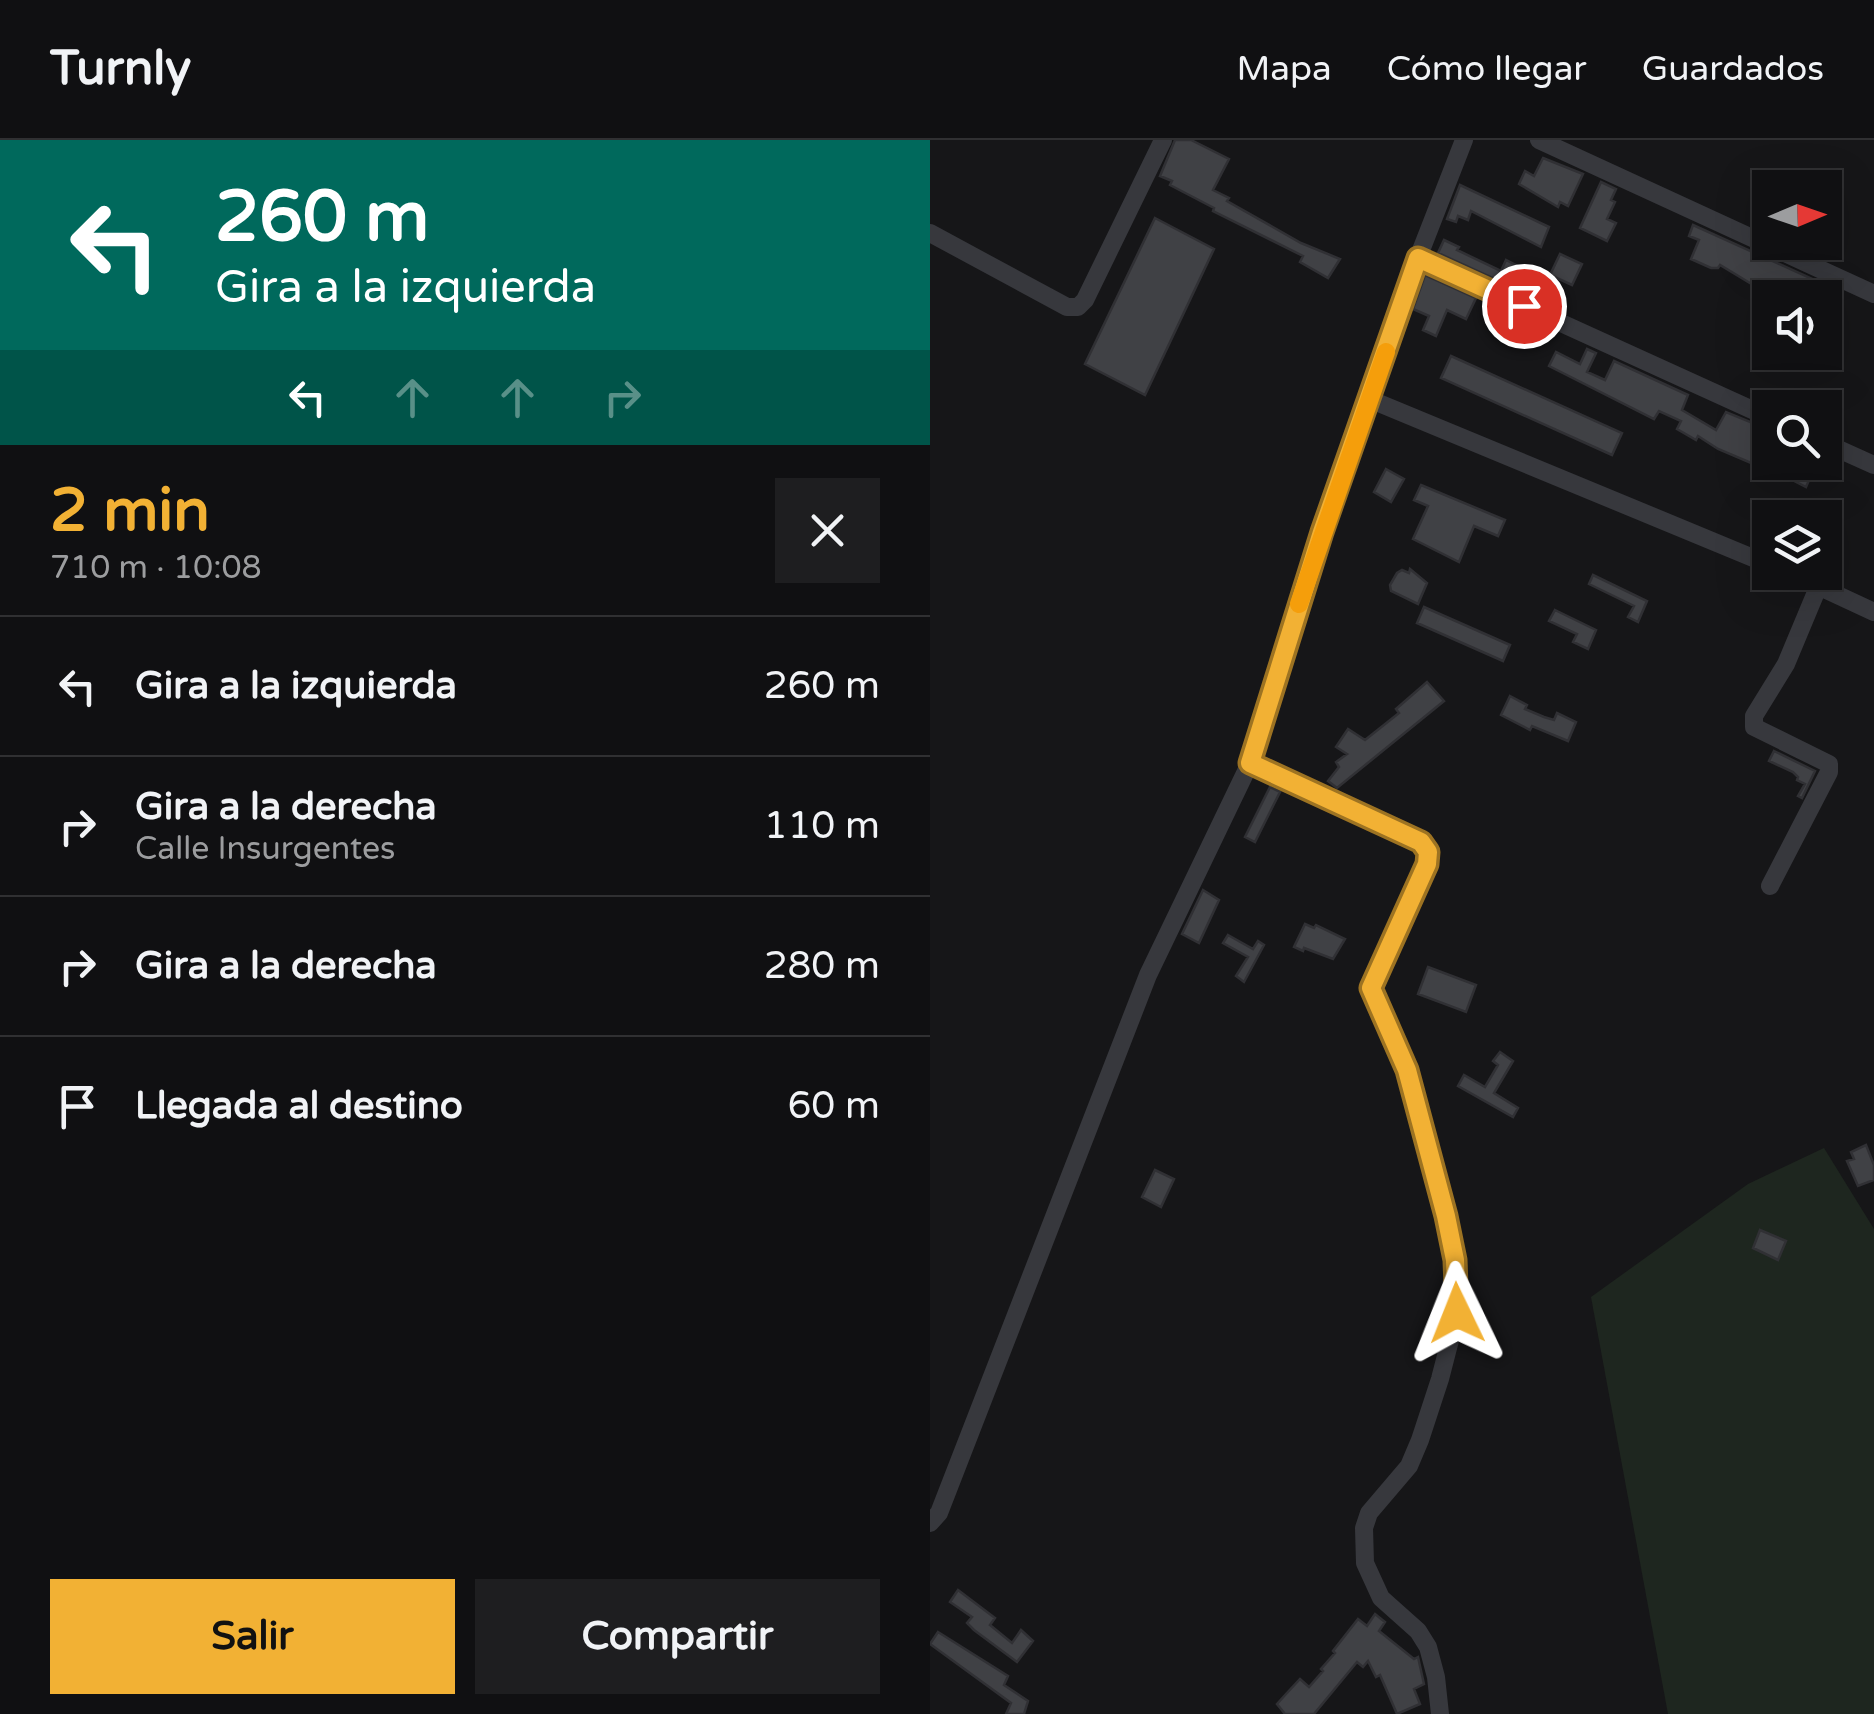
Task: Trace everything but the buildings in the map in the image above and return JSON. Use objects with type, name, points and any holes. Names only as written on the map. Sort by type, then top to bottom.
[{"type":"street","points":[[930,234],[1067,306],[1078,308],[1086,300],[1163,140]]},
{"type":"street","points":[[930,1523],[939,1513],[1148,975],[1250,763],[1322,532],[1418,258],[1464,140]]},
{"type":"street","points":[[1539,140],[1874,294]]},
{"type":"street","points":[[1418,258],[1752,410]]},
{"type":"street","points":[[1369,399],[1752,558]]},
{"type":"street","points":[[1842,451],[1874,465]]},
{"type":"street","points":[[1770,886],[1829,772],[1828,764],[1754,726],[1754,716],[1786,664],[1817,590]]},
{"type":"street","points":[[1829,590],[1874,612]]},
{"type":"street","points":[[1250,763],[1421,842],[1428,852],[1427,864],[1371,988],[1407,1070],[1446,1216],[1455,1260],[1457,1313],[1440,1379],[1409,1466],[1369,1513],[1364,1543],[1365,1562],[1381,1598],[1418,1631],[1428,1647],[1440,1714]]},
{"type":"shaded area","points":[[1824,1148],[1874,1229],[1874,1714],[1668,1714],[1591,1297],[1748,1184]]},
{"type":"slow traffic","points":[[1299,604],[1386,352]]},
{"type":"route","points":[[1457,1313],[1455,1260],[1446,1216],[1407,1070],[1371,988],[1427,864],[1428,852],[1421,842],[1250,763],[1322,532],[1418,258],[1524,306]]}]
